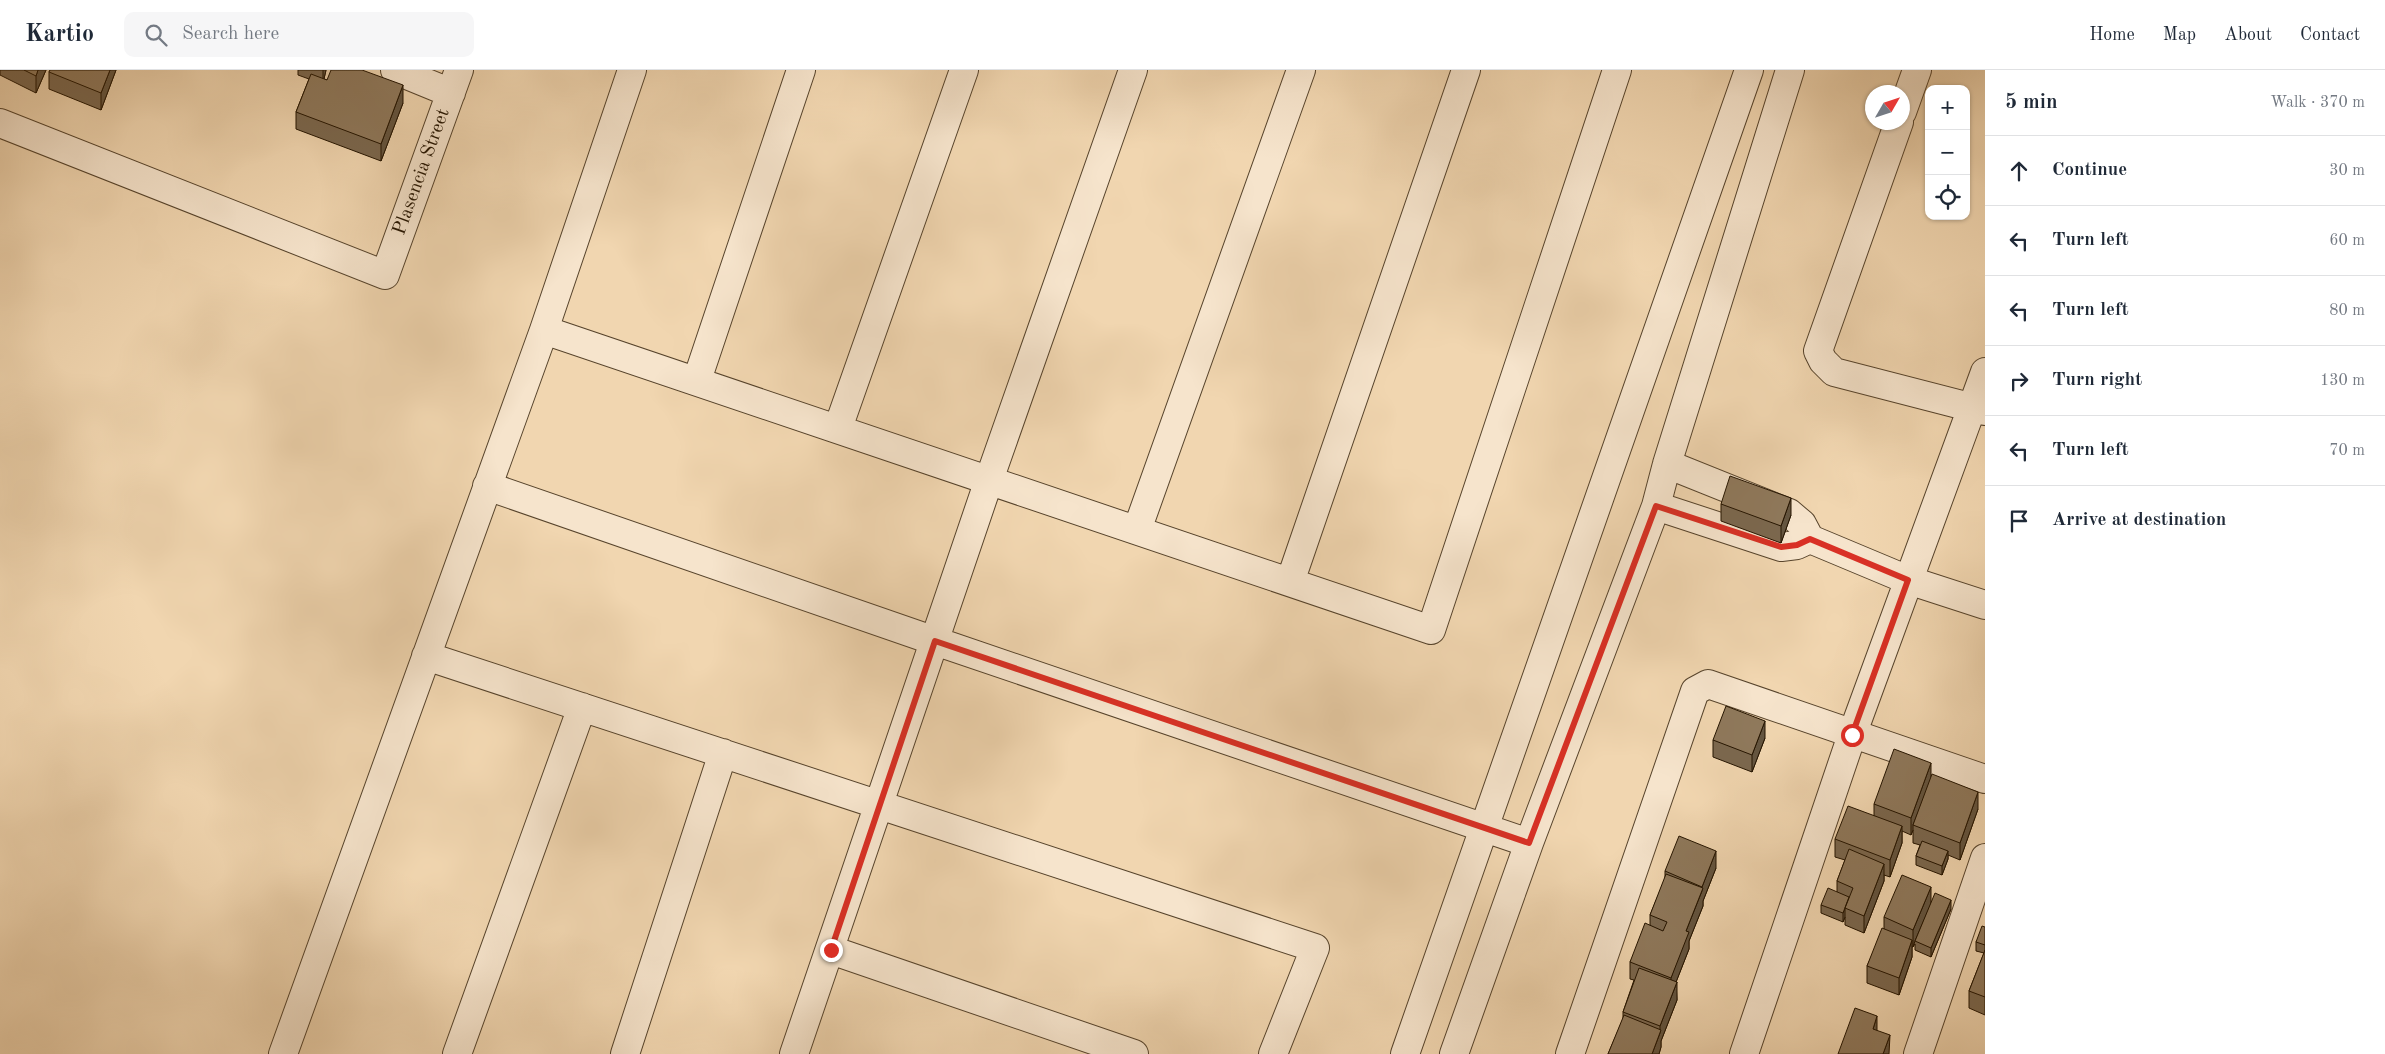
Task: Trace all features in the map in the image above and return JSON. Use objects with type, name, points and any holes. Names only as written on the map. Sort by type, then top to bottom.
[{"type":"street","points":[[395,70],[455,81]]},
{"type":"street","points":[[284,1054],[544,330],[632,70]]},
{"type":"street","points":[[697,380],[801,70]]},
{"type":"street","points":[[838,428],[964,70]]},
{"type":"street","points":[[794,1054],[831,950],[989,480],[1133,70]]},
{"type":"street","points":[[1137,530],[1301,70]]},
{"type":"street","points":[[1290,582],[1466,70]]},
{"type":"street","points":[[544,330],[697,380],[1431,630],[1617,70]]},
{"type":"street","points":[[1404,1054],[1749,70]]},
{"type":"street","points":[[1454,1054],[1529,843],[1656,506],[1667,464],[1790,70]]},
{"type":"street","points":[[1910,90],[1917,70]]},
{"type":"street","name":"Plasencia Street","points":[[0,123],[385,275],[455,81]]},
{"type":"street","points":[[1896,130],[1818,351],[1823,361],[1834,372],[1979,409]]},
{"type":"street","points":[[1744,1054],[1852,735],[1908,580],[1979,409],[1985,372]]},
{"type":"street","points":[[1667,464],[1789,512],[1802,524],[1810,539],[1908,580],[1985,605]]},
{"type":"street","points":[[487,486],[1529,843]]},
{"type":"street","points":[[1656,506],[1781,547],[1797,545],[1810,539]]},
{"type":"street","points":[[426,656],[1315,948],[1273,1054]]},
{"type":"street","points":[[1570,1054],[1694,691],[1708,684],[1852,735],[1985,779]]},
{"type":"street","points":[[457,1054],[582,707]]},
{"type":"street","points":[[624,1054],[723,753]]},
{"type":"street","points":[[1918,1054],[1985,858]]},
{"type":"street","points":[[831,950],[1134,1054]]},
{"type":"building","points":[[24,70],[38,70],[36,76]]},
{"type":"building","points":[[50,70],[110,70],[101,93],[49,72]]},
{"type":"building","points":[[331,70],[362,70],[403,85],[381,144],[296,112],[311,74],[327,80]]},
{"type":"building","points":[[1730,476],[1791,498],[1781,526],[1721,504]]},
{"type":"building","points":[[1726,706],[1765,721],[1752,755],[1713,740]]},
{"type":"building","points":[[1894,749],[1931,763],[1911,818],[1874,804]]},
{"type":"building","points":[[1932,774],[1978,792],[1960,843],[1913,825]]},
{"type":"building","points":[[1848,806],[1902,826],[1890,860],[1835,839]]},
{"type":"building","points":[[1679,836],[1716,851],[1702,887],[1665,871]]},
{"type":"building","points":[[1922,841],[1948,851],[1942,866],[1916,856]]},
{"type":"building","points":[[1849,849],[1884,864],[1864,916],[1845,908],[1853,888],[1837,881]]},
{"type":"building","points":[[1666,874],[1703,888],[1686,931],[1689,932],[1671,978],[1630,962],[1645,923],[1663,931],[1667,922],[1650,915]]},
{"type":"building","points":[[1902,875],[1931,887],[1913,930],[1884,917]]},
{"type":"building","points":[[1828,888],[1849,897],[1843,913],[1821,905]]},
{"type":"building","points":[[1935,893],[1951,900],[1931,948],[1915,941]]},
{"type":"building","points":[[1982,926],[1985,927],[1985,945],[1976,942]]},
{"type":"building","points":[[1882,928],[1912,940],[1899,978],[1867,966]]},
{"type":"building","points":[[1985,950],[1985,997],[1969,991]]},
{"type":"building","points":[[1639,968],[1677,982],[1660,1026],[1623,1012]]},
{"type":"building","points":[[1855,1008],[1877,1016],[1873,1029],[1890,1035],[1883,1054],[1838,1054]]},
{"type":"building","points":[[1624,1015],[1661,1030],[1652,1054],[1608,1054]]},
{"type":"route","points":[[831,950],[935,641],[1529,843],[1656,506],[1781,547],[1797,545],[1810,539],[1908,580],[1852,735]]}]
